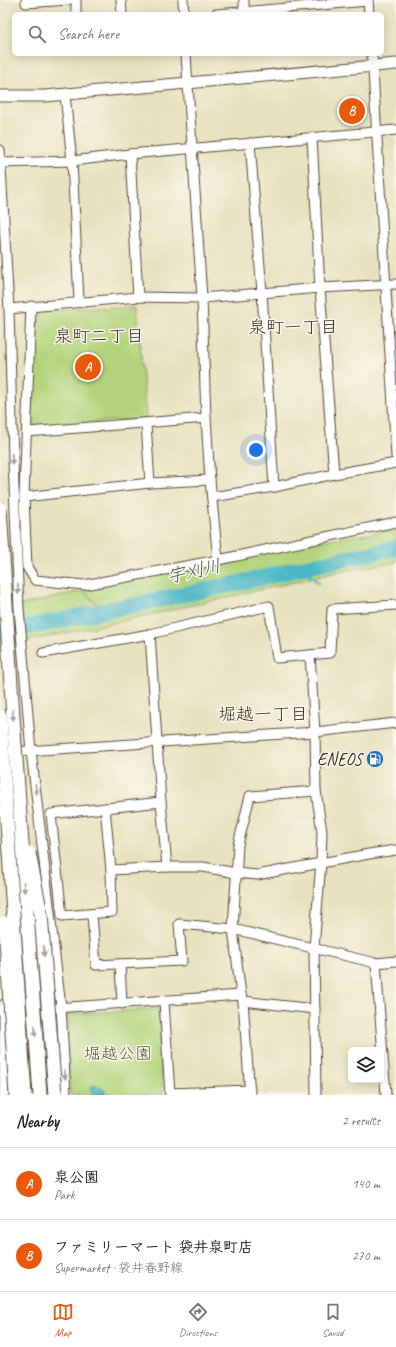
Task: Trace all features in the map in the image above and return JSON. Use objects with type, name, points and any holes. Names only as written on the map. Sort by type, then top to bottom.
[{"type":"highway","points":[[0,509],[14,732],[40,1095]]},
{"type":"highway","points":[[0,716],[25,1095]]},
{"type":"highway","points":[[14,732],[22,778],[27,841],[41,914],[55,1095]]},
{"type":"highway","points":[[0,783],[6,944],[16,1095]]},
{"type":"main road","points":[[0,96],[45,96],[396,64]]},
{"type":"street","points":[[26,0],[26,3],[68,0]]},
{"type":"street","points":[[76,0],[76,12]]},
{"type":"street","points":[[121,0],[122,12]]},
{"type":"street","points":[[183,0],[184,12]]},
{"type":"street","points":[[244,0],[244,11]]},
{"type":"street","points":[[235,12],[302,3],[368,0],[369,12]]},
{"type":"street","points":[[186,56],[202,298],[206,418],[210,480],[218,560]]},
{"type":"street","points":[[372,56],[396,456]]},
{"type":"street","points":[[65,94],[72,161],[79,302]]},
{"type":"street","points":[[1,163],[72,161],[130,154],[377,133],[396,130]]},
{"type":"street","points":[[312,138],[320,288],[334,474]]},
{"type":"street","points":[[250,143],[262,292],[274,487]]},
{"type":"street","points":[[0,150],[4,309],[9,318],[12,461],[19,608],[31,751],[61,1007],[66,1095]]},
{"type":"street","points":[[130,154],[138,297]]},
{"type":"street","points":[[4,309],[138,297],[202,298],[262,292],[396,284]]},
{"type":"street","points":[[31,306],[24,497],[28,567],[35,580],[84,585],[218,560],[396,522]]},
{"type":"street","points":[[27,432],[146,424],[206,418]]},
{"type":"street","points":[[146,424],[150,483]]},
{"type":"street","points":[[212,497],[274,487],[396,463]]},
{"type":"street","points":[[24,497],[150,483],[210,480]]},
{"type":"street","points":[[43,653],[150,634],[269,606],[277,658],[330,653],[332,610],[396,605]]},
{"type":"street","points":[[150,634],[161,802],[167,867]]},
{"type":"street","points":[[310,655],[315,732],[316,791],[322,832],[314,948],[316,1095]]},
{"type":"street","points":[[0,753],[315,732],[396,723]]},
{"type":"street","points":[[164,1001],[170,1094],[250,1093],[242,998],[233,929],[238,846],[250,796],[316,791]]},
{"type":"street","points":[[105,808],[111,870],[112,912],[92,915],[62,916],[50,814],[105,808],[161,802]]},
{"type":"street","points":[[111,870],[203,867],[257,875],[321,862],[396,850]]},
{"type":"street","points":[[92,915],[96,965],[182,961],[179,924],[233,929],[376,963],[396,961]]},
{"type":"street","points":[[0,943],[4,1095]]},
{"type":"street","points":[[376,963],[386,1095]]},
{"type":"street","points":[[120,964],[122,1004]]},
{"type":"street","points":[[2,1010],[242,998],[315,1009]]},
{"type":"green space","points":[[137,305],[146,419],[34,426],[31,423],[37,315],[42,310]]},
{"type":"green space","points":[[396,530],[396,562],[343,571],[0,647],[0,610],[82,591],[105,611],[77,584],[276,547]]},
{"type":"green space","name":"堀越公園","points":[[159,1009],[163,1095],[70,1095],[67,1014]]},
{"type":"water","points":[[97,1085],[105,1090],[105,1095],[93,1095],[91,1086]]},
{"type":"waterway","name":"宇刈川","points":[[0,633],[262,578],[301,568],[396,548]]},
{"type":"waterway","points":[[301,568],[319,583]]},
{"type":"place","name":"ファミリーマート 袋井泉町店","points":[[352,111]]},
{"type":"place","name":"泉公園","points":[[88,367]]},
{"type":"place","name":"ENEOS","points":[[375,759]]},
{"type":"district","name":"泉町一丁目","points":[[293,327]]},
{"type":"district","name":"泉町二丁目","points":[[99,336]]},
{"type":"district","name":"堀越一丁目","points":[[263,714]]}]
